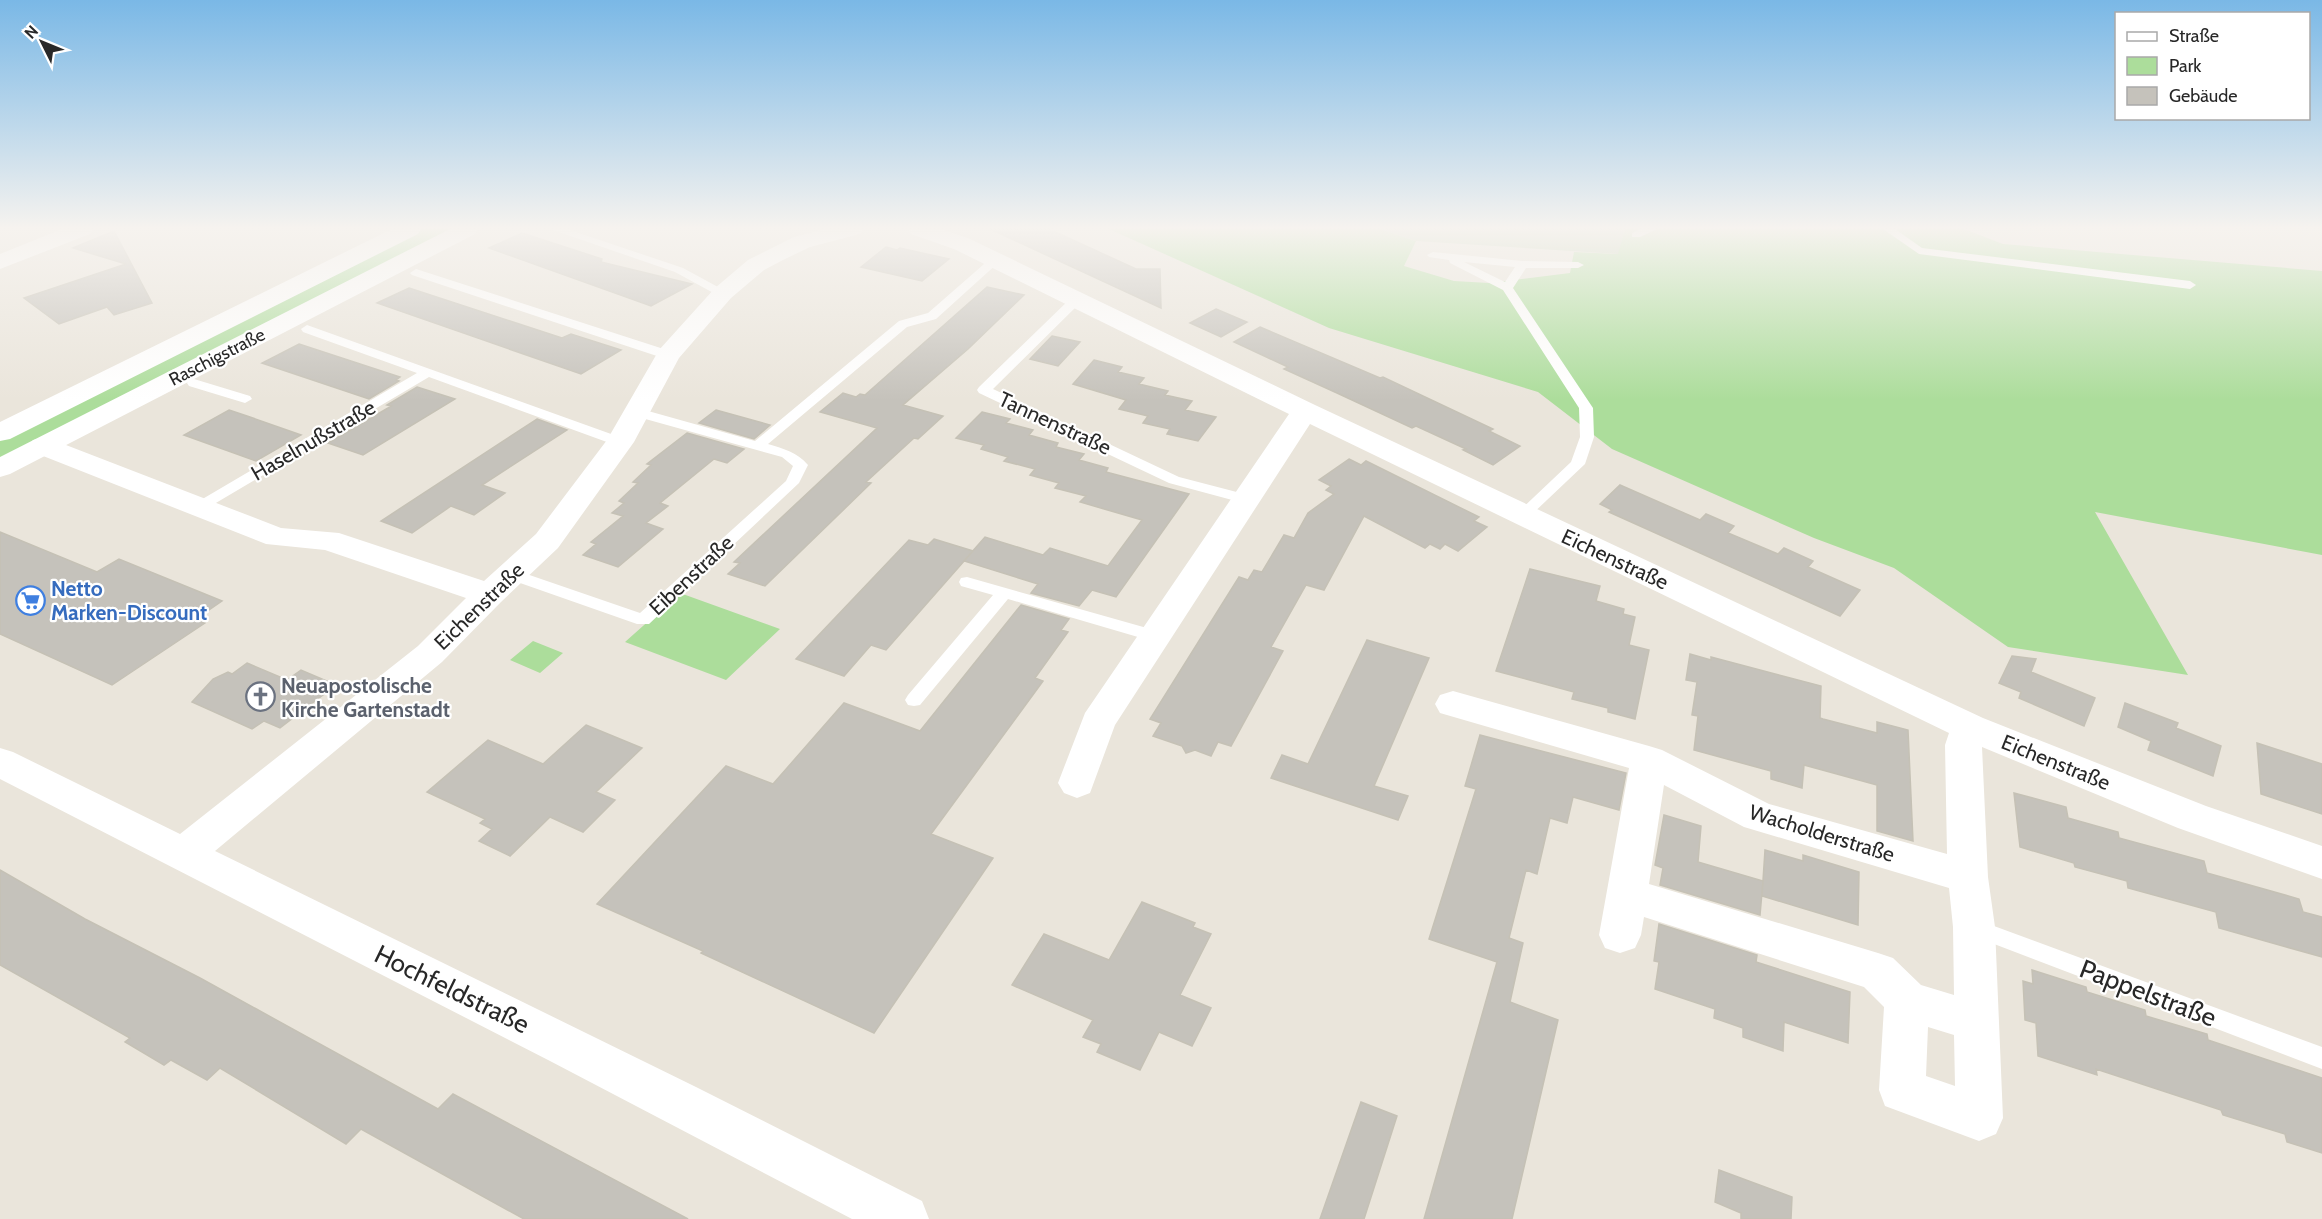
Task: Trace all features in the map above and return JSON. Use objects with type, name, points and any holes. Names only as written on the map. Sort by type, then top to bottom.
[{"type":"street","name":"Raschigstraße","points":[[0,433],[296,286]]},
{"type":"street","name":"Raschigstraße","points":[[0,468],[356,286]]},
{"type":"street","name":"Eichenstraße","points":[[182,855],[430,654],[489,594],[547,541],[620,442],[668,355],[732,286]]},
{"type":"street","name":"Eichenstraße","points":[[1047,286],[1970,727],[2192,817],[2322,863]]},
{"type":"street","points":[[1077,783],[1098,722],[1305,411]]},
{"type":"street","points":[[42,446],[277,537],[328,540],[489,594]]},
{"type":"street","name":"Wacholderstraße","points":[[1453,704],[1648,760],[1758,816],[1968,877]]},
{"type":"street","points":[[1907,1000],[1902,1090],[1979,1118],[1974,927],[1968,877],[1963,745],[1970,727]]},
{"type":"street","points":[[1648,760],[1624,915],[1878,972],[1907,1000],[1976,1022]]},
{"type":"street","name":"Hochfeldstraße","points":[[0,762],[561,1043],[904,1219]]},
{"type":"lane","points":[[456,286],[668,355]]},
{"type":"lane","points":[[709,286],[723,293]]},
{"type":"lane","points":[[757,446],[903,324],[932,316],[966,286]]},
{"type":"lane","points":[[1503,286],[1507,288],[1586,408],[1587,437],[1578,464],[1523,515]]},
{"type":"lane","name":"Tannenstraße","points":[[1076,300],[984,390],[1174,480],[1247,499]]},
{"type":"lane","points":[[307,329],[620,442]]},
{"type":"lane","name":"Haselnußstraße","points":[[199,507],[427,373]]},
{"type":"lane","points":[[194,383],[244,399]]},
{"type":"lane","name":"Eibenstraße","points":[[512,574],[643,620],[792,483],[801,465],[787,454],[636,412]]},
{"type":"lane","points":[[967,582],[1155,636]]},
{"type":"lane","points":[[914,700],[1004,592]]},
{"type":"lane","name":"Pappelstraße","points":[[1974,927],[2322,1058]]},
{"type":"green space","points":[[296,286],[356,286],[0,468],[0,433]]},
{"type":"green space","points":[[1235,286],[2322,286],[2322,555],[2095,512],[2188,675],[2008,647],[1894,568],[1814,538],[1612,449],[1538,392],[1329,328]]},
{"type":"green space","points":[[680,593],[780,629],[726,680],[625,642]]},
{"type":"green space","points":[[533,641],[563,653],[540,673],[510,660]]},
{"type":"building","points":[[60,286],[143,286],[152,303],[114,315],[107,307],[59,324],[24,298]]},
{"type":"building","points":[[595,286],[688,286],[651,306]]},
{"type":"building","points":[[1113,286],[1160,286],[1161,308]]},
{"type":"building","points":[[987,287],[1024,295],[968,349],[903,405],[943,416],[918,439],[914,438],[866,482],[871,483],[765,586],[728,574],[740,563],[734,562],[877,428],[820,412],[843,393],[856,397],[860,394],[865,395]]},
{"type":"building","points":[[409,288],[562,338],[571,334],[621,350],[581,374],[377,303]]},
{"type":"building","points":[[1216,309],[1247,322],[1221,337],[1190,323]]},
{"type":"building","points":[[1260,327],[1380,378],[1383,377],[1493,429],[1489,431],[1520,446],[1493,465],[1463,450],[1466,449],[1416,426],[1412,428],[1284,369],[1288,367],[1234,342]]},
{"type":"building","points":[[1052,336],[1080,342],[1058,366],[1030,359]]},
{"type":"building","points":[[299,344],[400,377],[396,380],[399,381],[369,399],[262,363]]},
{"type":"building","points":[[1094,360],[1122,367],[1118,372],[1144,378],[1139,384],[1168,391],[1165,395],[1192,401],[1185,410],[1216,417],[1198,441],[1167,434],[1170,429],[1143,423],[1148,416],[1119,409],[1126,400],[1073,384]]},
{"type":"building","points":[[417,387],[455,399],[363,455],[328,443],[388,408],[391,406],[387,405]]},
{"type":"building","points":[[229,410],[301,435],[256,461],[184,435]]},
{"type":"building","points":[[716,410],[770,425],[754,439],[699,423]]},
{"type":"building","points":[[982,412],[1010,419],[1006,423],[1033,430],[1029,435],[1058,443],[1056,447],[1084,454],[1079,460],[1108,468],[1106,472],[1189,494],[1116,597],[1092,590],[1079,606],[1031,593],[1038,584],[964,561],[985,537],[1043,555],[1050,548],[1108,566],[1142,520],[1080,502],[1086,496],[1055,488],[1059,483],[1030,475],[1035,469],[1004,461],[1008,457],[981,449],[984,445],[956,438]]},
{"type":"building","points":[[537,419],[567,430],[482,485],[505,493],[474,515],[451,506],[412,533],[381,521]]},
{"type":"building","points":[[687,433],[744,449],[727,463],[714,459],[660,503],[668,506],[646,523],[663,529],[618,567],[583,555],[596,544],[591,542],[623,516],[612,513],[624,503],[619,501],[638,483],[633,482],[651,465],[647,464]]},
{"type":"building","points":[[1349,459],[1361,465],[1366,461],[1479,517],[1474,521],[1487,527],[1458,551],[1445,544],[1440,549],[1430,544],[1425,548],[1364,516],[1324,590],[1306,585],[1271,647],[1283,651],[1231,746],[1218,742],[1211,756],[1195,750],[1186,753],[1182,746],[1153,736],[1161,723],[1150,719],[1239,577],[1248,580],[1254,570],[1262,572],[1284,535],[1294,538],[1308,513],[1334,494],[1326,490],[1331,486],[1319,480]]},
{"type":"building","points":[[1620,485],[1700,520],[1706,514],[1734,526],[1728,533],[1778,554],[1784,548],[1813,561],[1808,567],[1860,590],[1840,616],[1609,512],[1612,510],[1600,504]]},
{"type":"building","points":[[0,532],[97,572],[119,559],[222,601],[196,619],[205,623],[112,685],[0,634]]},
{"type":"building","points":[[934,539],[973,551],[886,650],[871,645],[844,676],[796,659],[909,540],[928,545]]},
{"type":"building","points":[[1530,569],[1600,586],[1596,601],[1624,609],[1623,614],[1635,617],[1629,645],[1649,650],[1635,719],[1608,712],[1608,708],[1572,699],[1574,692],[1496,671]]},
{"type":"building","points":[[1021,605],[1069,619],[1061,630],[1068,632],[1035,678],[1043,681],[931,834],[993,858],[874,1033],[701,953],[703,951],[597,904],[726,766],[773,784],[844,703],[920,731]]},
{"type":"building","points":[[1367,640],[1429,658],[1374,786],[1408,796],[1398,820],[1271,778],[1282,755],[1308,764]]},
{"type":"building","points":[[1690,654],[1711,660],[1711,657],[1821,686],[1820,718],[1877,733],[1877,722],[1908,730],[1913,841],[1877,831],[1877,785],[1804,765],[1802,788],[1771,779],[1771,771],[1694,750],[1698,716],[1692,715],[1697,682],[1686,680]]},
{"type":"building","points":[[2012,656],[2036,659],[2031,672],[2095,698],[2084,726],[2019,698],[2021,692],[1999,683]]},
{"type":"building","name":"Neuapostolische Kirche Gartenstadt","points":[[247,663],[287,680],[301,670],[336,685],[280,728],[264,721],[252,729],[192,702],[213,679],[228,672],[232,674]]},
{"type":"building","points":[[2125,703],[2178,723],[2176,728],[2221,746],[2213,776],[2148,750],[2151,741],[2118,727]]},
{"type":"building","points":[[586,725],[642,748],[596,792],[615,800],[583,832],[550,817],[510,856],[479,841],[492,829],[480,823],[485,819],[427,792],[488,740],[543,764]]},
{"type":"building","points":[[1480,735],[1626,773],[1619,810],[1573,797],[1567,823],[1550,818],[1537,874],[1526,870],[1509,938],[1523,943],[1510,1002],[1558,1020],[1512,1219],[1424,1219],[1497,962],[1429,939],[1476,789],[1465,786]]},
{"type":"building","points":[[2257,743],[2322,764],[2322,814],[2261,794]]},
{"type":"building","points":[[2014,793],[2066,807],[2068,818],[2118,832],[2119,838],[2204,861],[2207,873],[2299,899],[2303,912],[2322,917],[2322,957],[2219,928],[2216,912],[2128,888],[2127,881],[2075,867],[2074,863],[2020,847]]},
{"type":"building","points":[[1664,815],[1701,826],[1698,862],[1763,881],[1760,915],[1660,885],[1663,868],[1655,865]]},
{"type":"building","points":[[1765,850],[1803,861],[1803,855],[1859,872],[1858,925],[1762,896]]},
{"type":"building","points":[[0,870],[85,919],[200,978],[438,1109],[453,1094],[688,1219],[524,1219],[361,1129],[346,1144],[220,1068],[207,1080],[171,1060],[164,1065],[125,1042],[130,1038],[0,965]]},
{"type":"building","points":[[1142,902],[1195,923],[1193,927],[1211,934],[1180,995],[1211,1008],[1192,1046],[1159,1032],[1140,1070],[1097,1052],[1101,1044],[1083,1037],[1093,1020],[1012,985],[1044,934],[1109,960]]},
{"type":"building","points":[[1659,924],[1757,955],[1756,962],[1850,992],[1848,1043],[1784,1022],[1783,1051],[1743,1037],[1743,1028],[1714,1018],[1715,1009],[1655,989],[1659,962],[1654,961]]},
{"type":"building","points":[[2032,970],[2086,987],[2087,992],[2145,1010],[2146,1016],[2207,1034],[2208,1040],[2322,1078],[2322,1153],[2287,1142],[2285,1134],[2223,1115],[2221,1110],[2096,1069],[2097,1075],[2038,1056],[2036,1023],[2025,1020],[2023,981],[2033,984]]},
{"type":"building","points":[[1361,1102],[1397,1116],[1364,1219],[1320,1219]]},
{"type":"building","points":[[1719,1170],[1792,1197],[1791,1219],[1741,1219],[1741,1213],[1715,1202]]},
{"type":"place","name":"Netto Marken-Discount","points":[[30,600]]},
{"type":"place","name":"Neuapostolische Kirche Gartenstadt","points":[[260,697]]}]
